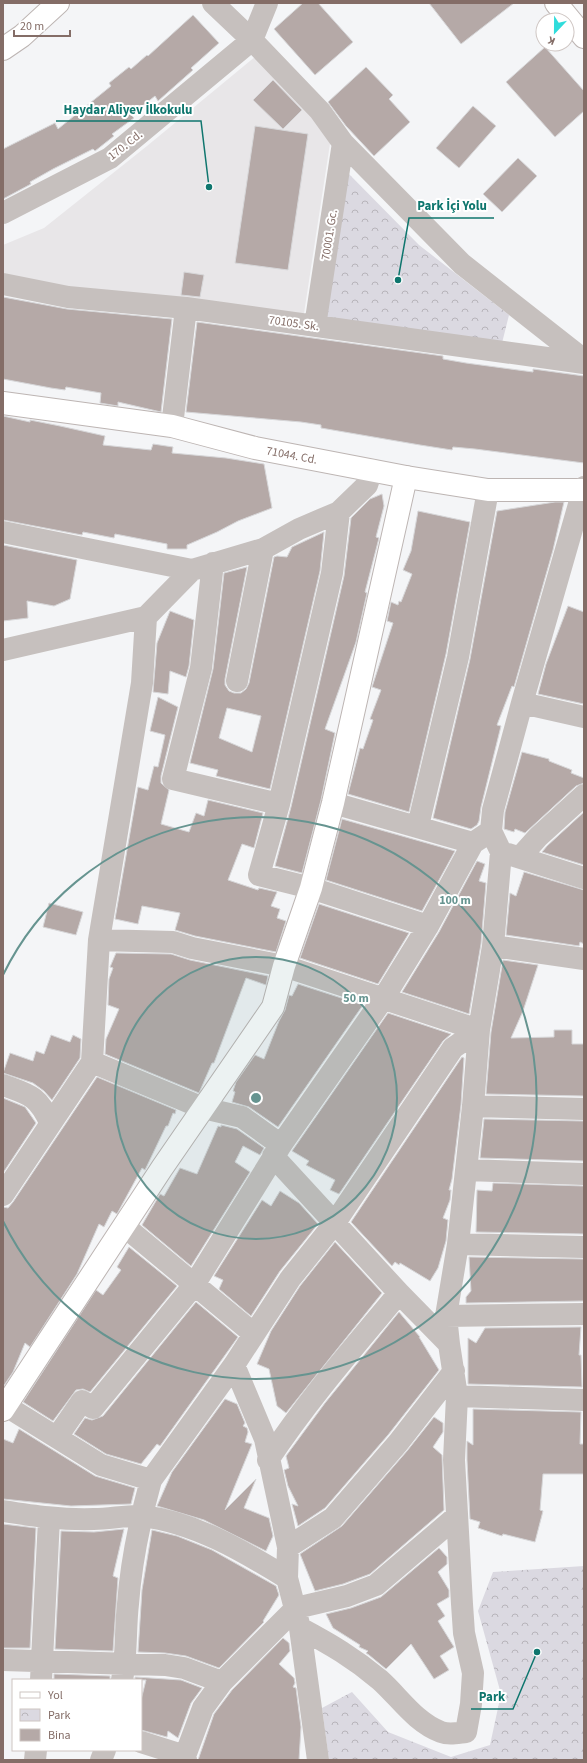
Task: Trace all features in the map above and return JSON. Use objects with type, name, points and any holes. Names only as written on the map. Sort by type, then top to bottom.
[{"type":"street","points":[[213,3],[252,40],[320,111],[343,144],[462,264],[584,360]]},
{"type":"street","points":[[252,40],[267,3]]},
{"type":"street","points":[[556,3],[584,37]]},
{"type":"street","points":[[3,49],[22,36],[51,6]]},
{"type":"street","name":"170. Cd.","points":[[3,214],[110,158],[252,40]]},
{"type":"street","name":"70001. Gc.","points":[[315,326],[343,144]]},
{"type":"street","name":"70105. Sk.","points":[[3,284],[68,297],[186,308],[584,363]]},
{"type":"street","points":[[172,426],[186,308]]},
{"type":"street","name":"71044. Cd.","points":[[3,403],[172,426],[255,448],[406,477],[488,490],[584,489]]},
{"type":"street","points":[[3,650],[146,617],[192,570],[263,549],[299,528],[339,512],[367,485],[372,470]]},
{"type":"street","points":[[151,1480],[101,1465],[57,1437],[4,1408],[124,1226],[272,1007],[284,966],[311,888],[333,803],[406,477]]},
{"type":"street","points":[[584,489],[522,703],[493,810],[491,831],[511,854],[584,878]]},
{"type":"street","points":[[418,826],[458,657],[488,490]]},
{"type":"street","points":[[339,512],[332,573],[279,804],[259,875],[311,888],[428,926]]},
{"type":"street","points":[[3,532],[192,570]]},
{"type":"street","points":[[237,681],[263,549]]},
{"type":"street","points":[[213,563],[201,668],[173,779],[279,804]]},
{"type":"street","points":[[3,1195],[50,1122],[92,1062],[99,940],[142,683],[146,617]]},
{"type":"street","points":[[522,703],[584,717]]},
{"type":"street","points":[[298,1618],[381,1681],[411,1712],[432,1727],[451,1734],[466,1732],[471,1704],[473,1673],[464,1633],[456,1517],[454,1460],[457,1396],[454,1371],[448,1344],[446,1316],[458,1244],[473,1106],[479,1030],[493,946],[511,854],[538,837],[584,795]]},
{"type":"street","points":[[333,803],[418,826],[473,843]]},
{"type":"street","points":[[57,1437],[82,1401],[94,1408],[194,1285],[277,1150],[383,999],[428,926],[473,843],[491,831]]},
{"type":"street","points":[[99,940],[173,942],[192,948],[284,966],[479,1030]]},
{"type":"street","points":[[493,946],[584,959]]},
{"type":"street","points":[[124,1672],[128,1604],[141,1516],[151,1480],[234,1365],[290,1279],[334,1224],[453,1048],[479,1030]]},
{"type":"street","points":[[92,1062],[203,1108],[242,1116],[277,1150],[334,1224],[448,1344]]},
{"type":"street","points":[[3,1085],[32,1096],[43,1106],[50,1122]]},
{"type":"street","points":[[473,1106],[584,1109]]},
{"type":"street","points":[[466,1170],[584,1174]]},
{"type":"street","points":[[124,1226],[254,1334]]},
{"type":"street","points":[[458,1244],[584,1247]]},
{"type":"street","points":[[268,1460],[344,1359],[399,1293]]},
{"type":"street","points":[[446,1316],[584,1314]]},
{"type":"street","points":[[234,1365],[265,1439],[268,1460],[288,1547],[287,1578],[298,1618],[313,1754]]},
{"type":"street","points":[[288,1547],[333,1518],[398,1443],[454,1371]]},
{"type":"street","points":[[457,1396],[584,1400]]},
{"type":"street","points":[[3,1511],[48,1519],[95,1519],[141,1516],[168,1520],[248,1554],[287,1578]]},
{"type":"street","points":[[142,1742],[185,1758],[203,1708],[222,1682],[298,1618],[346,1596],[376,1585],[456,1517]]},
{"type":"street","points":[[42,1670],[48,1519]]},
{"type":"street","points":[[3,1660],[42,1670],[124,1672],[184,1668],[222,1682]]},
{"type":"shaded area","points":[[256,56],[331,137],[303,320],[3,277],[3,245],[44,228],[147,146]]},
{"type":"green space","points":[[346,171],[419,245],[509,315],[501,347],[325,325]]},
{"type":"green space","points":[[584,1566],[584,1760],[329,1760],[322,1708],[352,1692],[388,1732],[451,1757],[490,1745],[501,1694],[478,1611],[493,1572]]},
{"type":"building","points":[[303,3],[318,3],[353,42],[315,75],[274,29]]},
{"type":"building","points":[[429,3],[514,3],[461,44]]},
{"type":"building","points":[[193,15],[219,43],[191,68],[193,70],[158,101],[155,96],[131,115],[134,118],[112,134],[114,136],[95,151],[93,149],[53,169],[30,182],[31,184],[3,199],[3,149],[55,123],[58,129],[111,86],[109,83],[129,67],[131,69],[147,55],[148,56]]},
{"type":"building","points":[[539,52],[549,52],[584,91],[584,111],[555,137],[506,82]]},
{"type":"building","points":[[366,67],[393,95],[389,99],[410,122],[374,156],[346,126],[328,102]]},
{"type":"building","points":[[273,80],[302,110],[283,129],[253,100]]},
{"type":"building","points":[[473,106],[496,126],[459,168],[436,148]]},
{"type":"building","points":[[255,126],[308,134],[288,270],[235,263]]},
{"type":"building","points":[[518,158],[537,176],[502,212],[483,194]]},
{"type":"building","points":[[184,272],[204,275],[200,297],[181,295]]},
{"type":"building","points":[[3,297],[67,309],[172,319],[161,412],[118,402],[118,406],[100,403],[101,393],[66,387],[65,390],[51,388],[3,379]]},
{"type":"building","points":[[197,322],[443,356],[443,359],[466,363],[533,372],[533,369],[584,376],[584,463],[475,449],[453,447],[452,450],[321,428],[321,425],[301,422],[186,412]]},
{"type":"building","points":[[3,416],[30,422],[30,420],[105,436],[103,445],[151,450],[153,444],[173,447],[172,453],[226,458],[264,464],[272,508],[238,521],[187,545],[187,549],[167,549],[167,544],[115,534],[114,538],[83,532],[82,535],[3,520]]},
{"type":"building","points":[[382,494],[384,506],[376,537],[379,538],[365,592],[367,593],[356,642],[325,729],[335,733],[321,800],[302,873],[275,866],[291,807],[344,576],[351,518],[370,499]]},
{"type":"building","points":[[564,502],[553,550],[514,687],[512,686],[497,725],[501,726],[481,807],[479,821],[477,825],[471,829],[433,818],[470,659],[497,511]]},
{"type":"building","points":[[418,511],[470,522],[446,654],[409,812],[348,794],[360,748],[363,749],[373,720],[370,719],[381,690],[372,687],[393,623],[387,621],[391,602],[398,605],[399,601],[401,602],[412,574],[403,570],[411,551]]},
{"type":"building","points":[[324,532],[320,571],[270,789],[216,776],[218,770],[190,763],[213,669],[224,573],[247,567],[225,679],[225,685],[229,691],[241,693],[246,689],[249,683],[274,557],[287,557],[292,547]],"holes":[[[227,708],[261,716],[252,752],[219,738]]]},
{"type":"building","points":[[3,545],[77,560],[70,599],[54,606],[27,601],[28,618],[3,621]]},
{"type":"building","points":[[568,606],[584,612],[584,704],[538,694],[546,664]]},
{"type":"building","points":[[170,611],[194,620],[189,666],[186,677],[170,671],[168,694],[153,692],[157,643]]},
{"type":"building","points":[[158,697],[178,707],[161,776],[161,783],[169,790],[161,824],[189,832],[196,813],[204,816],[208,800],[263,813],[254,848],[242,844],[228,880],[258,890],[259,888],[277,892],[271,906],[280,909],[277,918],[286,921],[276,952],[195,936],[175,930],[180,913],[142,906],[138,924],[115,919],[138,787],[148,790],[154,766],[158,767],[165,735],[150,731]]},
{"type":"building","points":[[522,752],[549,759],[549,761],[572,770],[571,773],[584,778],[584,783],[576,786],[525,833],[515,829],[514,832],[504,829],[505,812]]},
{"type":"building","points":[[584,812],[584,865],[542,852],[547,846]]},
{"type":"building","points":[[342,819],[455,851],[422,911],[326,880]]},
{"type":"building","points":[[477,861],[485,864],[479,881],[486,883],[481,944],[469,1014],[402,992],[439,932]]},
{"type":"building","points":[[524,872],[584,890],[584,944],[580,942],[579,946],[506,935],[510,893],[516,896]]},
{"type":"building","points":[[49,903],[83,912],[76,935],[43,927]]},
{"type":"building","points":[[319,904],[409,933],[378,984],[300,958]]},
{"type":"building","points":[[116,953],[171,954],[190,960],[268,976],[266,985],[246,978],[214,1063],[212,1063],[199,1093],[105,1054],[106,1039],[119,1009],[108,1005],[109,979],[113,968],[110,967]]},
{"type":"building","points":[[503,960],[538,965],[523,1011],[511,1038],[554,1037],[554,1030],[572,1030],[572,1044],[584,1044],[584,1096],[486,1094],[491,1032]]},
{"type":"building","points":[[298,984],[363,1005],[278,1127],[249,1107],[232,1102],[235,1092],[233,1091],[236,1082],[255,1055],[264,1059],[285,1010],[289,995],[292,996]]},
{"type":"building","points":[[388,1013],[451,1034],[443,1041],[339,1194],[330,1190],[335,1180],[306,1165],[309,1161],[292,1151]]},
{"type":"building","points":[[51,1035],[70,1042],[73,1035],[81,1039],[80,1058],[52,1100],[44,1091],[33,1083],[3,1073],[10,1053],[33,1061],[36,1051],[44,1054]]},
{"type":"building","points":[[462,1057],[464,1058],[461,1105],[452,1179],[449,1190],[451,1190],[450,1200],[443,1218],[448,1220],[446,1241],[438,1268],[430,1281],[400,1263],[399,1265],[395,1262],[392,1266],[351,1222]]},
{"type":"building","points":[[97,1077],[176,1110],[175,1114],[173,1113],[168,1126],[166,1126],[145,1170],[142,1168],[117,1214],[112,1211],[104,1227],[99,1224],[77,1274],[30,1347],[25,1343],[13,1372],[3,1387],[3,1207],[8,1208],[13,1202]]},
{"type":"building","points":[[3,1098],[25,1107],[36,1123],[3,1173]]},
{"type":"building","points":[[484,1119],[584,1121],[584,1161],[480,1158]]},
{"type":"building","points":[[221,1125],[237,1129],[264,1148],[260,1155],[243,1146],[235,1162],[250,1172],[191,1266],[142,1225],[160,1194],[164,1196],[180,1168],[197,1174],[218,1126],[221,1127]]},
{"type":"building","points":[[493,1183],[584,1186],[584,1234],[476,1232],[477,1190],[492,1191]]},
{"type":"building","points":[[280,1191],[299,1203],[318,1224],[280,1271],[251,1316],[219,1289],[223,1280],[214,1276],[262,1200],[271,1206]]},
{"type":"building","points":[[335,1242],[382,1293],[286,1413],[277,1406],[269,1369],[257,1364],[271,1331],[300,1286]]},
{"type":"building","points":[[129,1247],[177,1286],[90,1392],[83,1389],[76,1390],[53,1421],[23,1402],[96,1290],[103,1295],[121,1270],[117,1267]]},
{"type":"building","points":[[469,1257],[584,1259],[584,1301],[466,1303],[466,1297],[471,1291]]},
{"type":"building","points":[[196,1302],[238,1337],[160,1446],[157,1444],[141,1464],[106,1454],[74,1434],[85,1418],[92,1420],[103,1416]]},
{"type":"building","points":[[399,1312],[420,1337],[439,1370],[388,1435],[325,1508],[298,1526],[292,1504],[298,1506],[288,1486],[284,1470],[289,1468],[286,1456],[325,1403]]},
{"type":"building","points":[[581,1327],[579,1355],[581,1355],[582,1387],[468,1384],[468,1338],[476,1343],[485,1328]]},
{"type":"building","points":[[225,1399],[237,1404],[245,1423],[243,1426],[247,1428],[248,1432],[245,1442],[252,1444],[225,1510],[256,1479],[244,1508],[269,1518],[273,1536],[266,1551],[204,1520],[157,1506],[172,1472]]},
{"type":"building","points":[[473,1409],[581,1412],[580,1444],[584,1444],[584,1474],[543,1474],[540,1510],[543,1511],[535,1542],[503,1534],[502,1536],[478,1528],[480,1522],[470,1519],[467,1441],[473,1445]]},
{"type":"building","points":[[434,1417],[443,1423],[443,1432],[433,1447],[442,1455],[444,1510],[370,1574],[343,1584],[315,1591],[300,1554],[342,1526],[407,1451]]},
{"type":"building","points":[[19,1429],[95,1476],[135,1488],[131,1504],[71,1506],[3,1499],[3,1439],[13,1443]]},
{"type":"building","points":[[3,1524],[36,1528],[30,1648],[3,1648]]},
{"type":"building","points":[[124,1529],[113,1576],[118,1578],[113,1651],[55,1649],[61,1531],[94,1532]]},
{"type":"building","points":[[152,1530],[177,1536],[212,1550],[276,1586],[279,1595],[263,1621],[264,1622],[219,1668],[186,1656],[165,1653],[138,1652],[142,1590]]},
{"type":"building","points":[[439,1548],[447,1557],[447,1564],[438,1572],[449,1590],[449,1597],[437,1604],[445,1616],[438,1621],[454,1647],[440,1656],[449,1670],[434,1679],[411,1644],[386,1669],[366,1653],[368,1651],[359,1647],[360,1645],[333,1628],[326,1614],[351,1608],[381,1597]]},
{"type":"building","points":[[283,1638],[289,1643],[290,1651],[279,1664],[294,1678],[295,1683],[293,1687],[296,1688],[301,1727],[299,1760],[198,1760],[214,1714],[232,1690]]},
{"type":"building","points":[[54,1674],[110,1676],[110,1679],[54,1679]]},
{"type":"building","points":[[135,1677],[181,1680],[202,1688],[191,1703],[178,1738],[168,1731],[167,1737],[142,1730],[142,1696],[146,1680],[135,1679]]},
{"type":"place","name":"Haydar Aliyev İlkokulu","points":[[209,187]]},
{"type":"place","name":"Park İçi Yolu","points":[[398,280]]},
{"type":"place","name":"Park","points":[[537,1652]]}]
